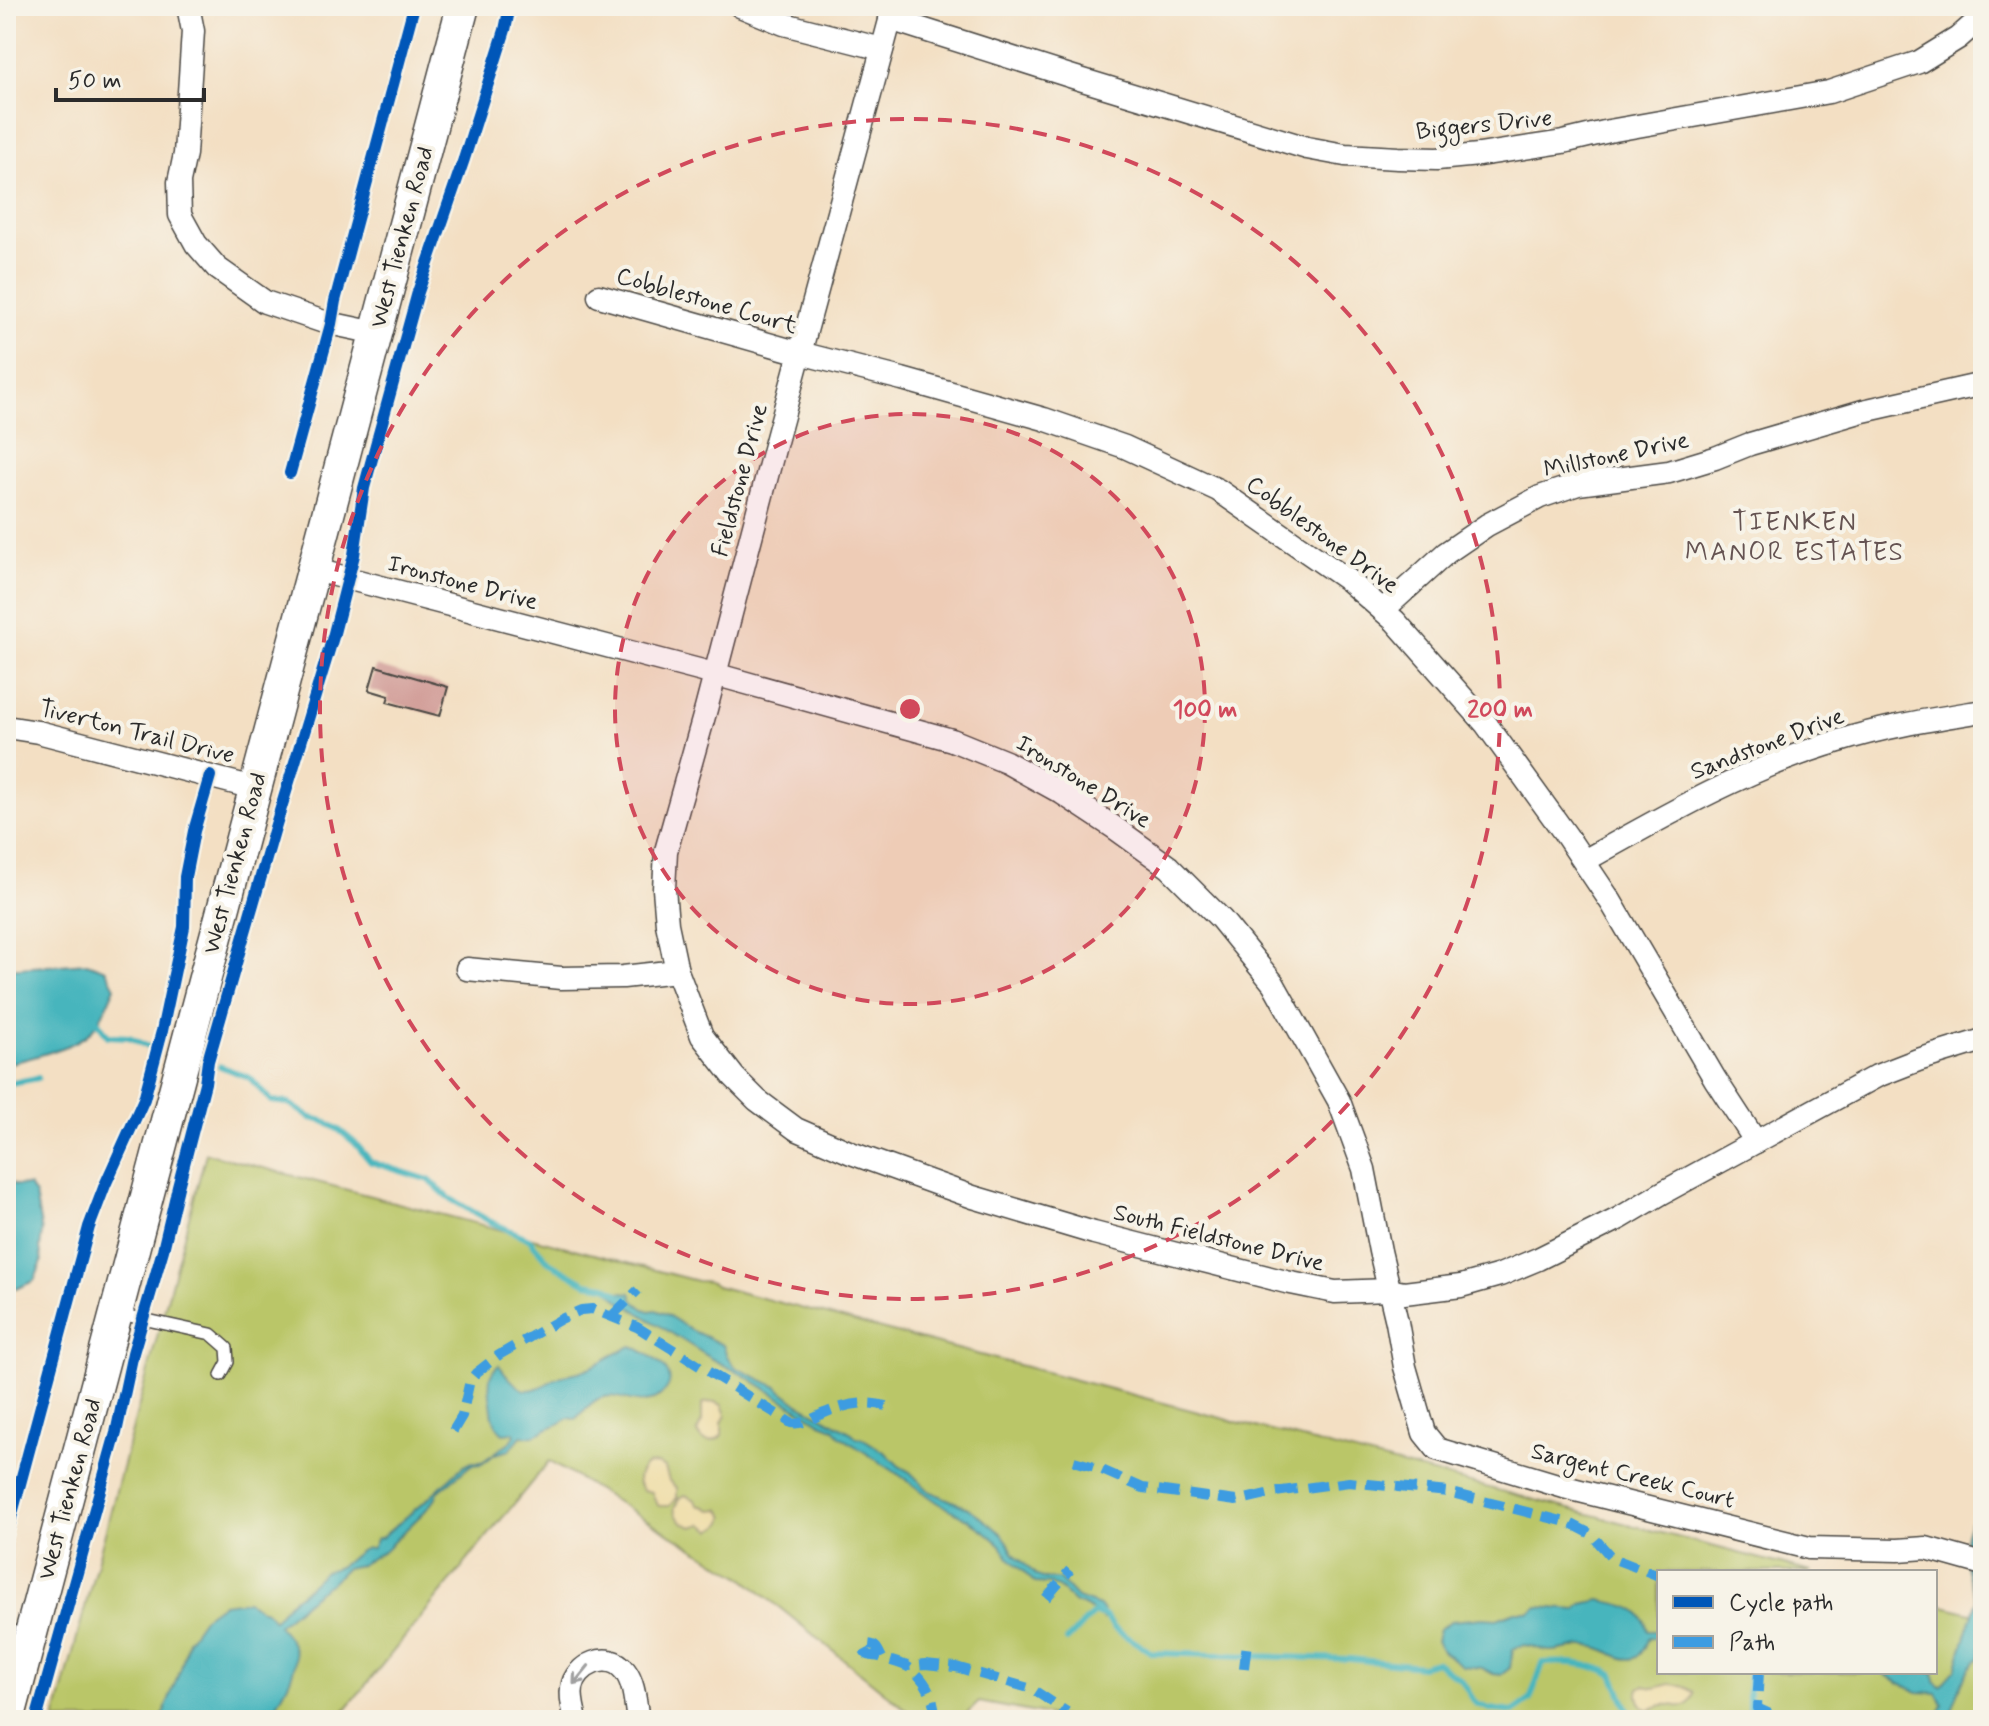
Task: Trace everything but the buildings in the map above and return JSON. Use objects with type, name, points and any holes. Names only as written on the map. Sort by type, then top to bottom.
[{"type":"street","points":[[188,6],[193,31],[185,154],[179,182],[180,215],[196,244],[217,268],[265,302],[324,322],[376,333]]},
{"type":"street","name":"West Tienken Road","points":[[8,1720],[463,6]]},
{"type":"street","points":[[740,6],[784,24],[882,49]]},
{"type":"street","name":"Fieldstone Drive","points":[[677,971],[667,924],[664,889],[666,851],[892,12]]},
{"type":"street","name":"Biggers Drive","points":[[892,12],[1073,77],[1307,148],[1345,155],[1437,159],[1563,142],[1829,92],[1919,62],[1958,38],[1983,16]]},
{"type":"street","name":"Cobblestone Court","points":[[599,296],[800,353]]},
{"type":"street","name":"Cobblestone Drive","points":[[800,353],[1044,419],[1125,447],[1218,490],[1349,581],[1395,621],[1486,724],[1611,902],[1715,1079],[1756,1142]]},
{"type":"street","name":"Millstone Drive","points":[[1383,610],[1446,553],[1487,525],[1540,497],[1578,484],[1669,472],[1849,415],[1983,384]]},
{"type":"street","name":"Ironstone Drive","points":[[312,569],[952,740],[1006,762],[1062,793],[1115,828],[1169,867],[1221,919],[1273,983],[1339,1101],[1364,1169],[1389,1290]]},
{"type":"street","name":"Sandstone Drive","points":[[1584,861],[1691,801],[1783,759],[1889,727],[1983,711]]},
{"type":"street","name":"Tiverton Trail Drive","points":[[6,727],[38,732],[254,788]]},
{"type":"street","points":[[467,969],[561,978],[623,977],[677,971]]},
{"type":"street","name":"South Fieldstone Drive","points":[[677,971],[702,1036],[734,1077],[757,1100],[796,1129],[851,1153],[973,1197],[1094,1233],[1335,1292],[1389,1290],[1404,1293],[1461,1286],[1500,1275],[1620,1218],[1877,1076],[1983,1040]]},
{"type":"street","name":"Sargent Creek Court","points":[[1389,1290],[1405,1367],[1424,1433],[1437,1449],[1564,1487],[1809,1548],[1926,1548],[1983,1564]]},
{"type":"street","points":[[576,1720],[572,1686],[580,1671],[592,1662],[606,1660],[623,1668],[628,1676],[638,1720]]},
{"type":"lane","points":[[115,1313],[211,1334],[227,1348],[228,1362],[221,1375]]},
{"type":"green space","points":[[206,1153],[1803,1570],[1657,1570],[1657,1674],[1937,1674],[1937,1604],[1983,1616],[1983,1720],[1073,1720],[979,1702],[960,1720],[919,1720],[743,1578],[549,1461],[337,1720],[55,1720]]},
{"type":"sand","points":[[715,1402],[722,1405],[726,1415],[722,1435],[708,1441],[697,1432],[702,1421],[702,1406]]},
{"type":"sand","points":[[657,1464],[665,1468],[669,1481],[677,1488],[677,1498],[669,1506],[659,1506],[652,1492],[643,1490],[639,1483],[638,1477],[643,1468]]},
{"type":"sand","points":[[685,1495],[694,1499],[699,1506],[720,1509],[724,1515],[721,1524],[712,1530],[702,1524],[693,1527],[680,1520],[674,1509],[679,1498]]},
{"type":"sand","points":[[1669,1684],[1692,1691],[1694,1694],[1688,1704],[1681,1707],[1663,1705],[1650,1710],[1641,1704],[1639,1688]]},
{"type":"water","points":[[87,963],[106,970],[115,987],[94,1027],[83,1038],[63,1048],[6,1064],[6,969]]},
{"type":"water","points":[[6,1181],[29,1186],[35,1195],[42,1232],[42,1262],[34,1281],[18,1288],[6,1287]]},
{"type":"water","points":[[610,1291],[631,1293],[634,1301],[644,1309],[666,1314],[723,1345],[735,1367],[777,1387],[799,1404],[886,1453],[929,1491],[968,1508],[1002,1534],[1013,1553],[1037,1576],[1059,1579],[1077,1598],[1099,1606],[1104,1613],[1103,1619],[1051,1584],[1035,1583],[986,1532],[840,1436],[834,1428],[712,1359],[619,1300]]},
{"type":"water","points":[[632,1346],[656,1360],[668,1374],[670,1381],[667,1389],[658,1397],[644,1402],[613,1396],[598,1399],[575,1419],[568,1418],[536,1435],[521,1436],[510,1450],[495,1454],[482,1464],[471,1465],[438,1492],[425,1511],[385,1550],[360,1565],[346,1568],[278,1625],[293,1646],[295,1656],[288,1685],[268,1720],[161,1720],[188,1640],[204,1617],[222,1604],[247,1601],[267,1612],[274,1620],[324,1572],[341,1566],[363,1549],[372,1548],[377,1538],[381,1538],[462,1467],[472,1462],[482,1462],[511,1441],[514,1432],[503,1433],[492,1411],[490,1379],[499,1365],[519,1387],[531,1390],[584,1370]]},
{"type":"water","points":[[1983,1505],[1983,1514],[1974,1527],[1972,1546],[1981,1598],[1980,1657],[1964,1678],[1948,1720],[1937,1720],[1943,1704],[1937,1693],[1917,1692],[1884,1674],[1934,1674],[1935,1681],[1941,1686],[1956,1669],[1977,1600],[1966,1564],[1966,1537],[1971,1522]]},
{"type":"water","points":[[1600,1600],[1623,1605],[1642,1617],[1648,1631],[1657,1631],[1657,1638],[1649,1637],[1640,1654],[1631,1659],[1593,1646],[1549,1651],[1527,1645],[1518,1646],[1513,1649],[1510,1668],[1501,1675],[1482,1668],[1463,1666],[1443,1652],[1436,1641],[1439,1629],[1451,1621],[1497,1619],[1515,1612],[1530,1612],[1538,1607],[1576,1610],[1582,1604]]},
{"type":"waterway","points":[[98,1022],[108,1036],[129,1037],[153,1049]]},
{"type":"waterway","points":[[220,1066],[250,1078],[271,1101],[288,1103],[311,1118],[339,1130],[371,1162],[429,1180],[449,1198],[529,1239],[549,1262],[586,1283],[606,1286],[620,1295]]},
{"type":"waterway","points":[[6,1084],[38,1078]]},
{"type":"waterway","points":[[1067,1640],[1094,1613],[1105,1616],[1115,1629],[1152,1653],[1350,1659],[1422,1666],[1436,1662],[1461,1680],[1476,1704],[1513,1712],[1530,1700],[1543,1663],[1579,1664],[1613,1674],[1632,1720]]},
{"type":"waterway","points":[[1749,1674],[1749,1720]]},
{"type":"marked path","points":[[612,1316],[638,1290]]},
{"type":"marked path","points":[[453,1431],[462,1416],[470,1380],[476,1373],[499,1355],[561,1319],[581,1310],[592,1309],[637,1327],[791,1423],[803,1422],[854,1404],[886,1406]]},
{"type":"marked path","points":[[1074,1461],[1143,1488],[1236,1501],[1275,1492],[1349,1482],[1448,1492],[1570,1523],[1591,1534],[1612,1558],[1657,1575]]},
{"type":"marked path","points":[[1046,1598],[1070,1570]]},
{"type":"marked path","points":[[1244,1668],[1247,1643]]},
{"type":"marked path","points":[[935,1720],[932,1697],[920,1677],[905,1666],[882,1658],[875,1646],[867,1644],[863,1648],[869,1655],[879,1657],[882,1658],[908,1666],[956,1667],[1032,1689],[1067,1712]]},
{"type":"marked path","points":[[1759,1674],[1757,1708],[1783,1720]]},
{"type":"cycle path","points":[[290,473],[414,6]]},
{"type":"cycle path","points":[[36,1720],[116,1433],[133,1353],[163,1250],[208,1061],[333,637],[354,555],[364,488],[418,292],[464,159],[510,6]]},
{"type":"cycle path","points":[[6,1536],[89,1227],[144,1099],[184,927],[185,877],[210,776]]},
{"type":"district","name":"TIENKEN MANOR ESTATES","points":[[1795,536]]}]
